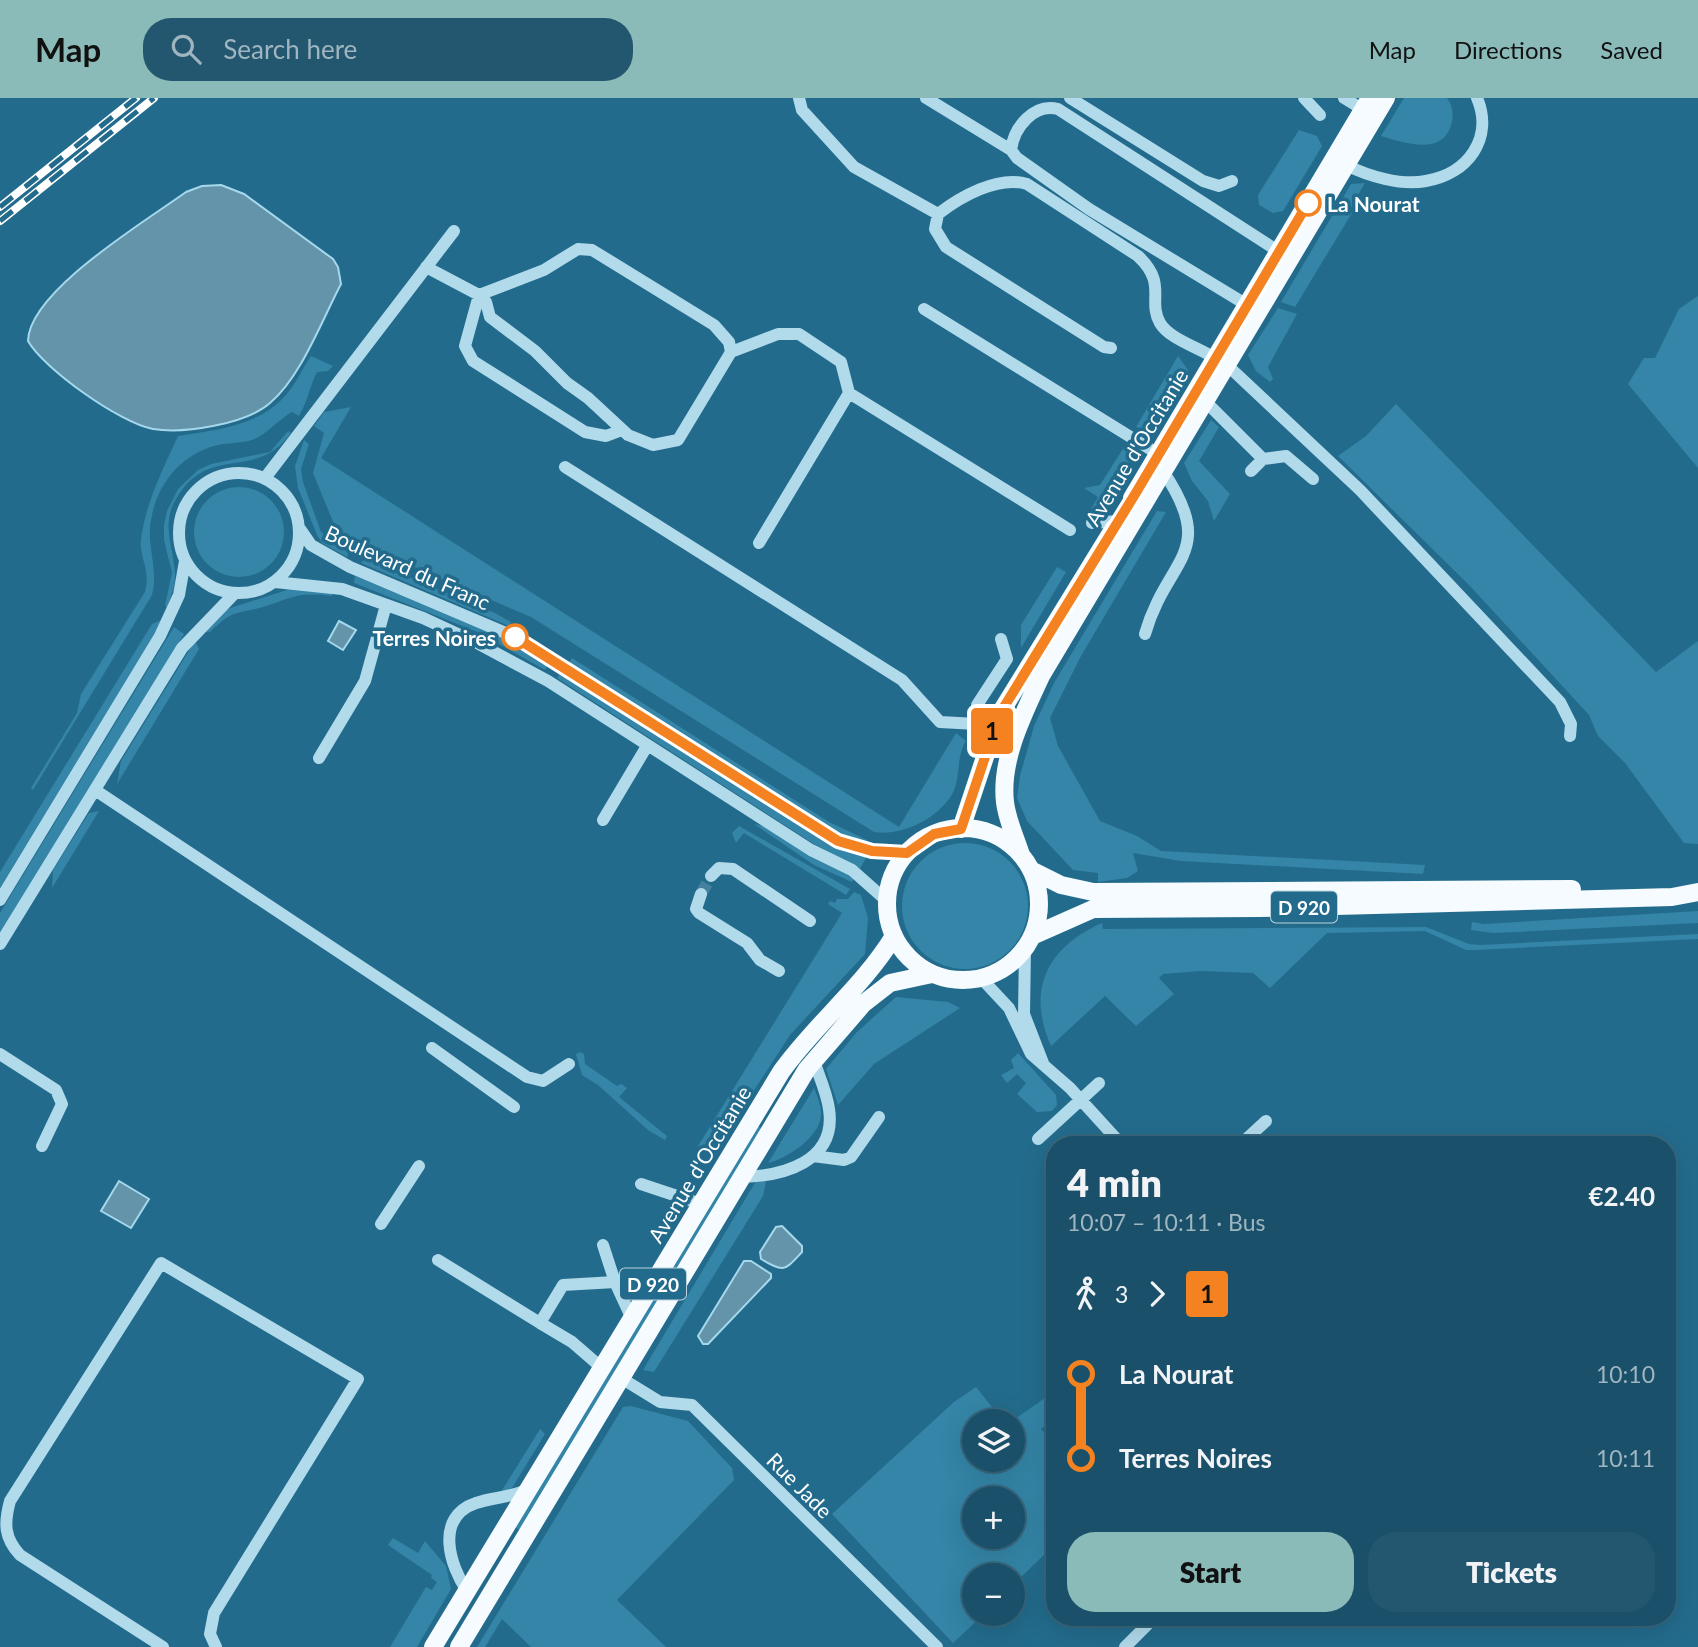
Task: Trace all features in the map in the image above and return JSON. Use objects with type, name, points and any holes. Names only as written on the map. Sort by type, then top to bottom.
[{"type":"main road","name":"Avenue d'Occitanie","points":[[1026,863],[1005,802],[1009,760],[1020,720],[1041,676],[1161,463],[1386,98]]},
{"type":"main road","name":"Avenue d'Occitanie","points":[[961,829],[985,727],[999,715],[1118,522],[1205,401],[1247,306],[1366,104]]},
{"type":"main road","points":[[961,829],[992,835],[1026,863],[1039,903],[1029,943],[1005,968],[981,978],[956,980],[932,974],[910,959],[894,936],[887,901],[892,879],[907,853],[934,834],[961,829]]},
{"type":"main road","name":"D 920","points":[[1026,863],[1061,885],[1093,892],[1654,888],[1698,892]]},
{"type":"main road","name":"D 920","points":[[1029,943],[1093,909],[1487,903],[1672,897],[1698,892]]},
{"type":"main road","name":"Avenue d'Occitanie","points":[[433,1647],[780,1072],[821,1020],[874,968],[894,936]]},
{"type":"main road","name":"Avenue d'Occitanie","points":[[459,1647],[814,1061],[863,1003],[890,983],[932,974]]},
{"type":"street","points":[[799,98],[802,110],[854,167],[938,214]]},
{"type":"street","points":[[926,98],[1011,150],[1017,158],[1089,209],[1247,306]]},
{"type":"street","points":[[1036,98],[1065,113],[1278,251]]},
{"type":"street","points":[[1070,98],[1203,181],[1219,186],[1232,181]]},
{"type":"street","points":[[1304,98],[1320,115]]},
{"type":"street","points":[[1344,98],[1366,104]]},
{"type":"street","points":[[1346,165],[1403,181],[1425,182],[1445,175],[1476,152],[1483,138],[1482,115],[1476,98]]},
{"type":"street","points":[[1011,150],[1017,133],[1034,111],[1050,107]]},
{"type":"street","points":[[1111,348],[1104,347],[946,247],[935,229],[938,214],[973,194],[1005,181],[1027,184],[1138,256],[1152,272],[1156,283],[1160,323],[1166,331],[1221,362],[1360,490],[1560,702],[1571,723],[1570,736]]},
{"type":"street","points":[[265,478],[454,230]]},
{"type":"street","points":[[426,267],[480,295],[490,317],[535,351],[566,383],[640,442],[653,445],[678,440],[730,352],[729,342],[714,325],[592,250],[578,249],[544,270],[480,295]]},
{"type":"street","points":[[480,295],[465,345],[473,361],[585,432],[606,436],[622,430]]},
{"type":"street","points":[[924,309],[1161,463],[1182,502],[1191,527],[1187,548],[1152,610],[1145,634]]},
{"type":"street","points":[[730,352],[778,334],[799,334],[841,362],[849,393],[1070,530]]},
{"type":"street","points":[[759,543],[849,393]]},
{"type":"street","points":[[1205,401],[1263,459]]},
{"type":"street","points":[[1251,471],[1263,459],[1286,456],[1313,479]]},
{"type":"street","points":[[565,467],[902,680],[940,722],[985,727],[977,705],[1007,659],[1000,639]]},
{"type":"street","points":[[244,473],[265,478],[282,491],[295,508],[300,529],[294,559],[275,582],[256,591],[234,594],[214,589],[197,578],[185,561],[178,541],[179,519],[188,500],[203,484],[222,475],[244,473]]},
{"type":"street","points":[[1093,523],[1118,522]]},
{"type":"street","name":"Boulevard du Franc","points":[[300,529],[311,545],[351,567],[515,637],[838,841],[864,849],[907,853]]},
{"type":"street","points":[[0,900],[160,636],[179,596],[185,561]]},
{"type":"street","name":"Boulevard du Franc","points":[[275,582],[342,589],[477,642],[548,681],[811,850],[852,870],[887,901]]},
{"type":"street","points":[[0,944],[182,648],[234,594]]},
{"type":"street","points":[[319,758],[365,681],[386,605]]},
{"type":"street","points":[[603,820],[647,746]]},
{"type":"street","points":[[95,790],[527,1077],[542,1081],[569,1064]]},
{"type":"street","points":[[711,876],[719,868],[733,869],[810,921]]},
{"type":"street","points":[[701,894],[696,909],[699,914],[747,943],[755,956],[779,971]]},
{"type":"street","points":[[1029,943],[1024,1014],[1044,1063]]},
{"type":"street","points":[[981,978],[1000,996],[1031,1054],[1044,1063],[1114,1136]]},
{"type":"street","points":[[432,1048],[514,1107]]},
{"type":"street","points":[[0,1054],[56,1090],[62,1098],[62,1104],[42,1146]]},
{"type":"street","points":[[742,1177],[779,1174],[797,1168],[813,1156],[827,1134],[829,1108],[814,1061]]},
{"type":"street","points":[[1038,1139],[1099,1083]]},
{"type":"street","points":[[813,1156],[844,1160],[851,1157],[879,1117]]},
{"type":"street","points":[[1250,1136],[1266,1121]]},
{"type":"street","points":[[382,1224],[419,1166]]},
{"type":"street","points":[[641,1184],[701,1204]]},
{"type":"street","points":[[603,1245],[615,1282],[632,1319]]},
{"type":"street","points":[[438,1260],[572,1342],[602,1368]]},
{"type":"street","points":[[163,1647],[20,1555],[7,1535],[5,1518],[16,1491],[161,1263],[358,1379],[214,1613],[210,1634],[216,1647]]},
{"type":"street","points":[[540,1323],[563,1285],[615,1282]]},
{"type":"street","name":"Rue Jade","points":[[621,1378],[660,1402],[692,1405],[937,1647]]},
{"type":"street","points":[[467,1591],[449,1555],[448,1544],[454,1523],[468,1507],[512,1497],[528,1489]]},
{"type":"street","points":[[1125,1647],[1147,1626]]},
{"type":"shaded area","points":[[1404,98],[1447,98],[1453,115],[1446,135],[1439,141],[1420,145],[1381,136]]},
{"type":"shaded area","points":[[1299,130],[1317,136],[1322,146],[1283,211],[1273,213],[1259,205],[1258,195]]},
{"type":"shaded area","points":[[1365,183],[1349,211],[1352,213],[1295,307],[1281,302],[1351,184]]},
{"type":"shaded area","points":[[221,185],[244,194],[333,259],[338,267],[341,284],[301,363],[270,403],[246,417],[197,429],[166,430],[139,425],[103,406],[50,366],[28,341],[33,321],[47,301],[68,280],[119,239],[186,192],[202,186]]},
{"type":"shaded area","points":[[1698,296],[1698,468],[1628,384],[1644,358],[1655,358],[1679,309]]},
{"type":"shaded area","points":[[1278,308],[1297,314],[1268,367],[1273,379],[1270,382],[1256,371],[1248,355]]},
{"type":"shaded area","points":[[311,356],[333,366],[328,371],[317,372],[299,416],[292,412],[252,440],[219,445],[202,451],[181,464],[165,483],[151,520],[154,576],[152,595],[33,790],[31,788],[77,713],[81,694],[145,592],[147,576],[141,546],[143,525],[156,486],[178,436],[235,425],[262,414],[288,393]]},
{"type":"shaded area","points":[[1178,356],[1188,370],[1151,431],[1136,427]]},
{"type":"shaded area","points":[[1396,404],[1656,672],[1698,641],[1698,844],[1684,843],[1625,763],[1598,736],[1589,715],[1469,585],[1338,456],[1366,436]]},
{"type":"shaded area","points":[[351,407],[321,458],[899,827],[956,733],[966,741],[961,752],[955,788],[950,798],[932,816],[909,828],[885,833],[874,832],[531,617],[363,545],[336,529],[313,473],[324,433],[314,426],[324,412]]},
{"type":"shaded area","points":[[1211,420],[1219,427],[1199,461],[1230,494],[1214,521],[1208,501],[1192,481],[1184,463]]},
{"type":"shaded area","points":[[288,431],[291,433],[277,448],[270,452]]},
{"type":"shaded area","points":[[304,440],[309,444],[301,469],[303,482],[321,532],[349,552],[347,557],[322,543],[298,488],[295,466]]},
{"type":"shaded area","points":[[1126,444],[1134,457],[1103,512],[1091,509],[1098,497],[1084,488],[1100,485]]},
{"type":"shaded area","points":[[270,452],[203,472],[189,482],[176,499],[169,518],[175,576],[167,608],[165,605],[172,573],[164,540],[164,525],[167,511],[178,489],[198,470],[211,464]]},
{"type":"shaded area","points":[[239,487],[256,491],[271,500],[280,515],[284,532],[280,549],[271,564],[256,573],[239,577],[222,573],[207,564],[198,549],[194,532],[198,515],[207,500],[222,491]]},
{"type":"shaded area","points":[[1157,511],[1166,512],[1081,656],[1050,718],[1058,746],[1100,821],[1137,836],[1161,851],[1425,865],[1423,874],[1181,861],[1133,853],[1138,871],[1127,878],[1098,882],[1098,873],[1073,870],[1027,821],[1017,798],[1020,776],[1034,726],[1054,683]]},
{"type":"shaded area","points":[[365,559],[511,622],[509,626],[361,563]]},
{"type":"shaded area","points":[[1057,567],[1066,572],[1021,648],[1021,625]]},
{"type":"shaded area","points":[[355,576],[484,628],[549,664],[545,670],[480,633],[354,583]]},
{"type":"shaded area","points":[[290,589],[333,590],[332,596],[296,596],[235,614],[210,632],[203,631],[224,610]]},
{"type":"shaded area","points":[[161,620],[0,888],[0,872],[152,624]]},
{"type":"shaded area","points":[[339,621],[356,630],[343,650],[328,641]]},
{"type":"shaded area","points":[[174,627],[184,634],[0,934],[0,913]]},
{"type":"shaded area","points":[[195,641],[199,649],[117,784],[121,761]]},
{"type":"shaded area","points":[[572,658],[829,822],[867,840],[869,844],[834,832],[569,663]]},
{"type":"shaded area","points":[[561,672],[838,848],[867,856],[860,869],[814,844],[557,678]]},
{"type":"shaded area","points":[[99,811],[52,888],[53,870],[89,813]]},
{"type":"shaded area","points":[[754,824],[764,826],[855,877],[852,882],[814,865]]},
{"type":"shaded area","points":[[739,826],[850,889],[846,895],[744,833],[736,843],[732,833]]},
{"type":"shaded area","points":[[965,843],[989,848],[1010,861],[1023,882],[1028,906],[1023,930],[1010,951],[989,964],[965,969],[941,964],[920,951],[907,930],[902,906],[907,882],[920,861],[941,848]]},
{"type":"shaded area","points":[[854,892],[861,895],[868,918],[865,954],[790,1035],[716,1149],[700,1150],[698,1146],[842,913],[828,904],[830,901],[835,903],[837,899],[848,899]]},
{"type":"shaded area","points":[[1698,911],[1698,923],[1493,933],[1471,930],[1472,922],[1483,924]]},
{"type":"shaded area","points":[[1102,923],[1103,929],[1426,927],[1469,944],[1480,945],[1698,934],[1698,939],[1466,950],[1425,931],[1327,933],[1270,988],[1253,973],[1200,971],[1163,974],[1159,978],[1174,994],[1136,1026],[1105,996],[1051,1046],[1041,1007],[1046,972],[1067,944]]},
{"type":"shaded area","points":[[896,997],[948,1002],[960,1008],[874,1064],[838,1105],[826,1069],[857,1032]]},
{"type":"shaded area","points":[[1018,1053],[1056,1095],[1057,1105],[1052,1111],[1037,1112],[1017,1094],[1026,1083],[1017,1074],[1007,1083],[1001,1075],[1014,1068],[1011,1060]]},
{"type":"shaded area","points":[[576,1054],[584,1054],[585,1064],[617,1086],[621,1084],[627,1088],[619,1097],[667,1136],[665,1140],[648,1130],[598,1085],[582,1075]]},
{"type":"shaded area","points":[[814,1088],[821,1112],[815,1131],[802,1145],[768,1163]]},
{"type":"shaded area","points":[[756,1125],[763,1129],[521,1531],[515,1527]]},
{"type":"shaded area","points":[[119,1181],[149,1199],[131,1228],[101,1211]]},
{"type":"shaded area","points":[[756,1181],[766,1181],[763,1196],[654,1372],[643,1370]]},
{"type":"shaded area","points":[[782,1226],[802,1246],[802,1252],[787,1266],[780,1268],[761,1259],[760,1252],[776,1227]]},
{"type":"shaded area","points":[[744,1261],[751,1261],[771,1274],[771,1278],[708,1344],[703,1344],[698,1336]]},
{"type":"shaded area","points":[[976,1387],[993,1409],[962,1409],[962,1472],[1025,1472],[1025,1412],[1046,1397],[1046,1425],[1041,1429],[1046,1435],[1046,1553],[1025,1573],[1025,1563],[962,1563],[962,1626],[971,1626],[953,1643],[832,1514],[954,1402]]},
{"type":"shaded area","points":[[631,1406],[688,1421],[732,1468],[734,1480],[617,1600],[666,1647],[531,1647],[502,1619],[485,1647],[477,1647],[623,1407]]},
{"type":"shaded area","points":[[540,1429],[545,1434],[512,1488],[501,1492]]},
{"type":"shaded area","points":[[393,1538],[418,1553],[425,1541],[446,1566],[451,1589],[417,1647],[390,1647],[426,1587],[432,1590],[437,1582],[431,1578],[432,1575],[388,1545]]},
{"type":"tunnel","points":[[701,894],[711,876]]},
{"type":"railway","points":[[0,207],[136,98]]},
{"type":"railway","points":[[0,221],[154,98]]},
{"type":"bus line","name":"1","points":[[515,637],[838,841],[872,851],[907,853],[934,834],[961,829],[999,715],[1137,491],[1308,203]]},
{"type":"place","name":"La Nourat","points":[[1308,203]]},
{"type":"place","name":"Terres Noires","points":[[515,637]]}]
